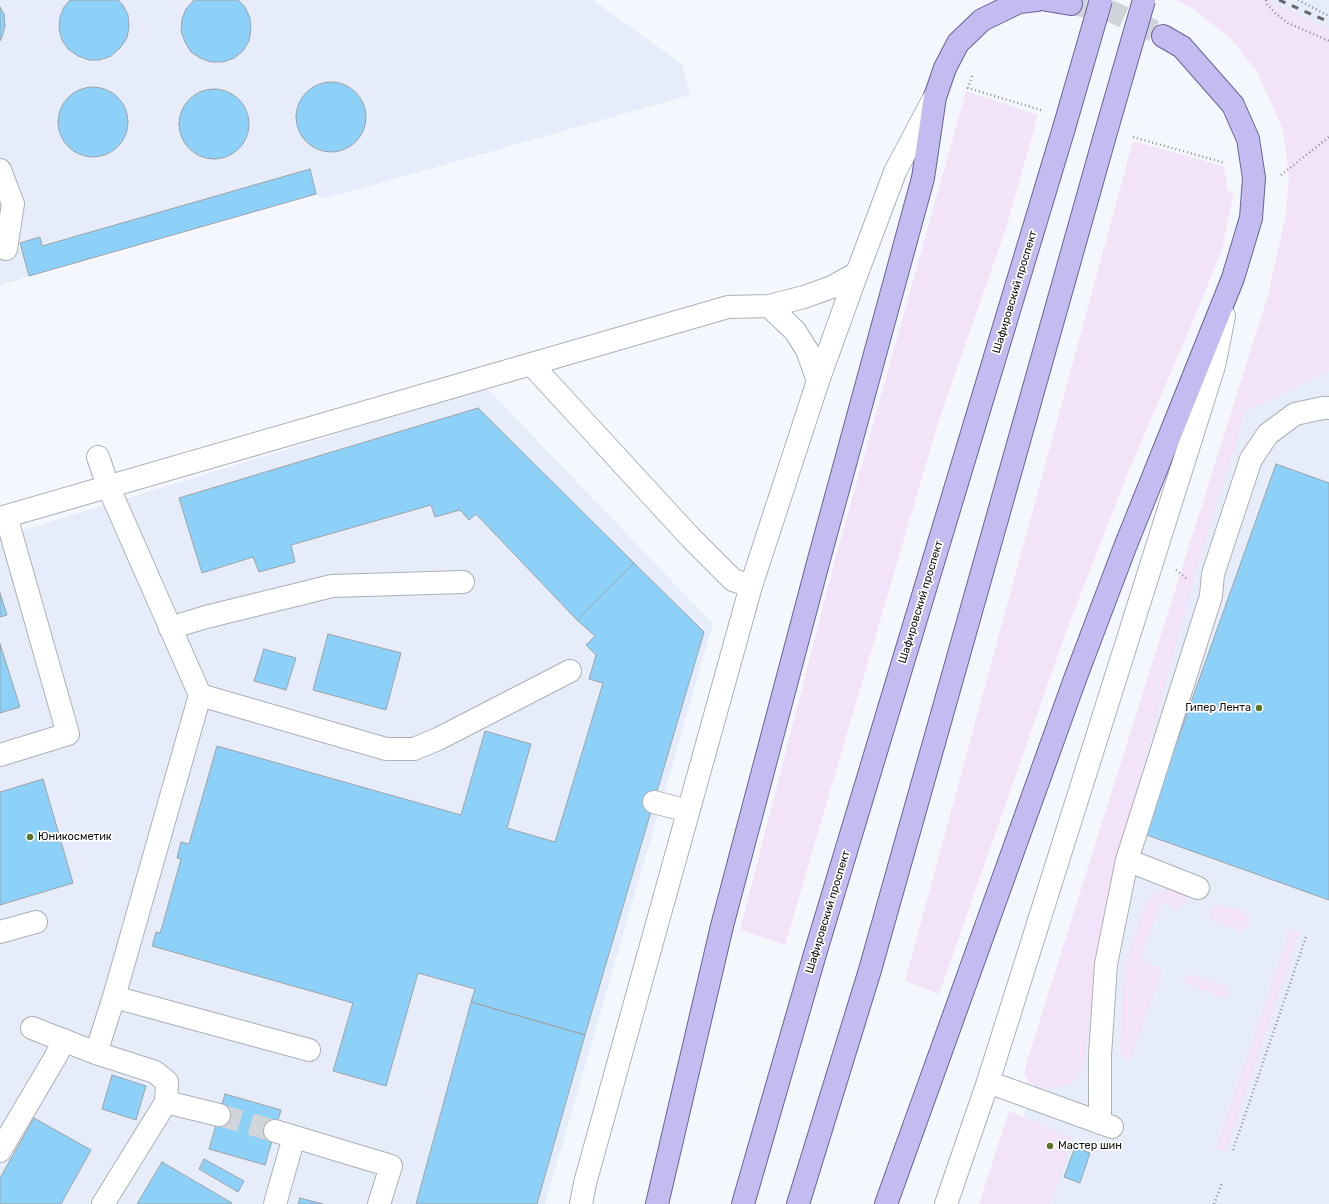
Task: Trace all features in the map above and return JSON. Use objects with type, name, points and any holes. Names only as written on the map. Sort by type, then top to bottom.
[{"type":"main road","points":[[657,1204],[722,926],[818,563],[923,178],[935,97],[945,68],[958,43],[982,20],[1019,2],[1037,0]]},
{"type":"main road","points":[[1047,0],[1071,4]]},
{"type":"main road","name":"Шафировский проспект","points":[[743,1204],[815,954],[1064,128],[1101,0]]},
{"type":"main road","points":[[798,1204],[870,970],[1144,0]]},
{"type":"main road","points":[[886,1204],[1074,679],[1232,278],[1250,218],[1254,178],[1248,139],[1234,104],[1182,47],[1163,36]]},
{"type":"street","points":[[581,1204],[585,1183],[751,586],[818,381],[895,172],[935,97]]},
{"type":"street","points":[[0,170],[13,204],[6,249]]},
{"type":"street","points":[[0,756],[68,734],[3,517],[728,307],[769,306],[804,297],[832,287],[857,273]]},
{"type":"street","points":[[946,1204],[988,1082],[1214,366],[1232,278]]},
{"type":"street","points":[[769,306],[795,331],[807,350],[818,381]]},
{"type":"street","points":[[532,364],[691,538],[733,580],[751,586]]},
{"type":"street","points":[[988,1082],[1107,1125],[1100,1055],[1106,964],[1127,860],[1211,596],[1213,574],[1252,459],[1268,434],[1295,414],[1329,408]]},
{"type":"street","points":[[96,1053],[114,997],[200,696],[108,486],[98,456]]},
{"type":"street","points":[[170,628],[332,586],[463,582]]},
{"type":"street","points":[[200,696],[386,749],[414,749],[438,739],[570,671]]},
{"type":"street","points":[[654,802],[688,811]]},
{"type":"street","points":[[1127,860],[1198,888]]},
{"type":"street","points":[[0,932],[36,922]]},
{"type":"street","points":[[114,997],[309,1050]]},
{"type":"street","points":[[32,1028],[96,1053],[155,1072],[167,1082],[166,1102],[103,1204]]},
{"type":"street","points":[[0,1151],[64,1040]]},
{"type":"street","points":[[166,1102],[219,1115]]},
{"type":"street","points":[[275,1204],[284,1134],[391,1166],[379,1204]]},
{"type":"path","points":[[1266,0],[1267,4],[1274,13],[1288,23],[1329,41]]},
{"type":"path","points":[[1298,0],[1329,16]]},
{"type":"path","points":[[972,76],[968,88],[1041,110]]},
{"type":"path","points":[[1133,137],[1228,163]]},
{"type":"path","points":[[1281,175],[1329,137]]},
{"type":"path","points":[[1233,1150],[1306,937]]},
{"type":"path","points":[[1214,1204],[1222,1183]]},
{"type":"shaded area","points":[[0,0],[593,0],[682,64],[690,95],[324,199],[316,194],[0,285]]},
{"type":"shaded area","points":[[1175,0],[1266,0],[1329,30],[1329,371],[1246,411],[1197,568],[1125,831],[1098,952],[1083,1071],[1071,1084],[1049,1089],[1029,1083],[1024,1073],[1028,1058],[1268,295],[1286,213],[1289,178],[1283,130],[1257,72],[1231,39],[1192,8]]},
{"type":"shaded area","points":[[1228,0],[1329,0],[1329,55]]},
{"type":"shaded area","points":[[966,91],[1038,115],[1006,228],[938,423],[785,945],[740,930],[833,567]]},
{"type":"shaded area","points":[[1133,141],[1224,166],[1228,191],[1234,191],[1222,250],[1127,475],[1066,632],[939,994],[905,981]]},
{"type":"shaded area","points":[[1329,371],[1329,1204],[996,1204],[1246,411]]},
{"type":"shaded area","points":[[487,388],[713,624],[545,1204],[0,1204],[0,537]]},
{"type":"shaded area","points":[[1171,887],[1182,892],[1186,898],[1184,904],[1177,908],[1161,903],[1140,961],[1163,969],[1132,1056],[1129,1060],[1124,1059],[1120,1052],[1124,964],[1145,904],[1153,895]]},
{"type":"shaded area","points":[[1222,905],[1240,909],[1250,917],[1249,926],[1241,931],[1212,920],[1209,913],[1214,906]]},
{"type":"shaded area","points":[[1290,928],[1300,932],[1226,1152],[1216,1148]]},
{"type":"shaded area","points":[[1190,974],[1225,986],[1229,991],[1229,995],[1223,998],[1187,984],[1184,981],[1185,976]]},
{"type":"shaded area","points":[[1009,1111],[1073,1138],[1050,1204],[979,1204]]},
{"type":"building","points":[[70,0],[118,0],[123,5],[128,15],[129,27],[127,38],[120,48],[111,56],[100,60],[89,60],[78,56],[68,49],[62,40],[59,29],[60,17],[64,7]]},
{"type":"building","points":[[194,0],[238,0],[245,7],[250,18],[251,29],[249,41],[243,51],[234,58],[223,62],[211,62],[200,58],[191,52],[181,31],[182,19],[186,9]]},
{"type":"building","points":[[0,7],[4,14],[5,26],[0,41]]},
{"type":"building","points":[[331,82],[344,85],[356,92],[363,104],[366,117],[363,130],[356,142],[344,149],[331,152],[318,149],[306,142],[299,130],[296,117],[299,104],[306,92],[318,85]]},
{"type":"building","points":[[93,87],[106,90],[118,97],[125,109],[128,122],[125,135],[118,147],[106,154],[93,157],[80,154],[68,147],[61,135],[58,122],[61,109],[68,97],[80,90]]},
{"type":"building","points":[[214,89],[227,92],[239,99],[246,111],[249,124],[246,137],[239,149],[227,156],[214,159],[201,156],[189,149],[182,137],[179,124],[182,111],[189,99],[201,92]]},
{"type":"building","points":[[310,169],[316,194],[29,276],[20,243],[40,237],[42,246]]},
{"type":"building","points":[[478,408],[634,563],[577,620],[476,514],[469,520],[460,510],[435,517],[431,505],[291,545],[295,562],[259,572],[253,557],[202,573],[179,498]]},
{"type":"building","name":"Гипер Лента","points":[[1276,464],[1329,483],[1329,900],[1144,834]]},
{"type":"building","points":[[634,563],[704,632],[585,1035],[471,1002],[475,989],[418,973],[386,1086],[333,1071],[353,1003],[152,946],[156,932],[160,933],[162,927],[181,859],[177,858],[181,842],[189,844],[217,746],[461,815],[485,731],[531,744],[507,828],[555,842],[603,683],[589,679],[596,655],[586,645],[595,636],[577,620]]},
{"type":"building","points":[[0,593],[7,615],[0,617]]},
{"type":"building","points":[[328,634],[401,653],[386,710],[313,690]]},
{"type":"building","points":[[0,644],[20,707],[0,713]]},
{"type":"building","points":[[264,649],[296,658],[286,690],[254,681]]},
{"type":"building","name":"Юникосметик","points":[[43,779],[73,883],[0,905],[0,792]]},
{"type":"building","points":[[471,1002],[585,1035],[537,1204],[416,1204]]},
{"type":"building","points":[[112,1075],[146,1086],[136,1120],[102,1109]]},
{"type":"building","points":[[225,1094],[281,1110],[265,1165],[209,1149]]},
{"type":"building","points":[[34,1118],[91,1150],[61,1204],[0,1204],[0,1178]]},
{"type":"building","points":[[1075,1147],[1090,1153],[1080,1183],[1064,1177]]},
{"type":"building","points":[[204,1159],[244,1181],[238,1192],[199,1169]]},
{"type":"building","points":[[162,1162],[232,1203],[137,1204]]},
{"type":"building","points":[[300,1198],[323,1204],[298,1204]]},
{"type":"tunnel","points":[[1071,4],[1110,11],[1163,36]]},
{"type":"tunnel","points":[[219,1115],[275,1131]]},
{"type":"railway","points":[[1279,0],[1329,22]]},
{"type":"place","name":"Гипер Лента","points":[[1259,708]]},
{"type":"place","name":"Юникосметик","points":[[30,837]]},
{"type":"place","name":"Мастер шин","points":[[1050,1146]]}]
